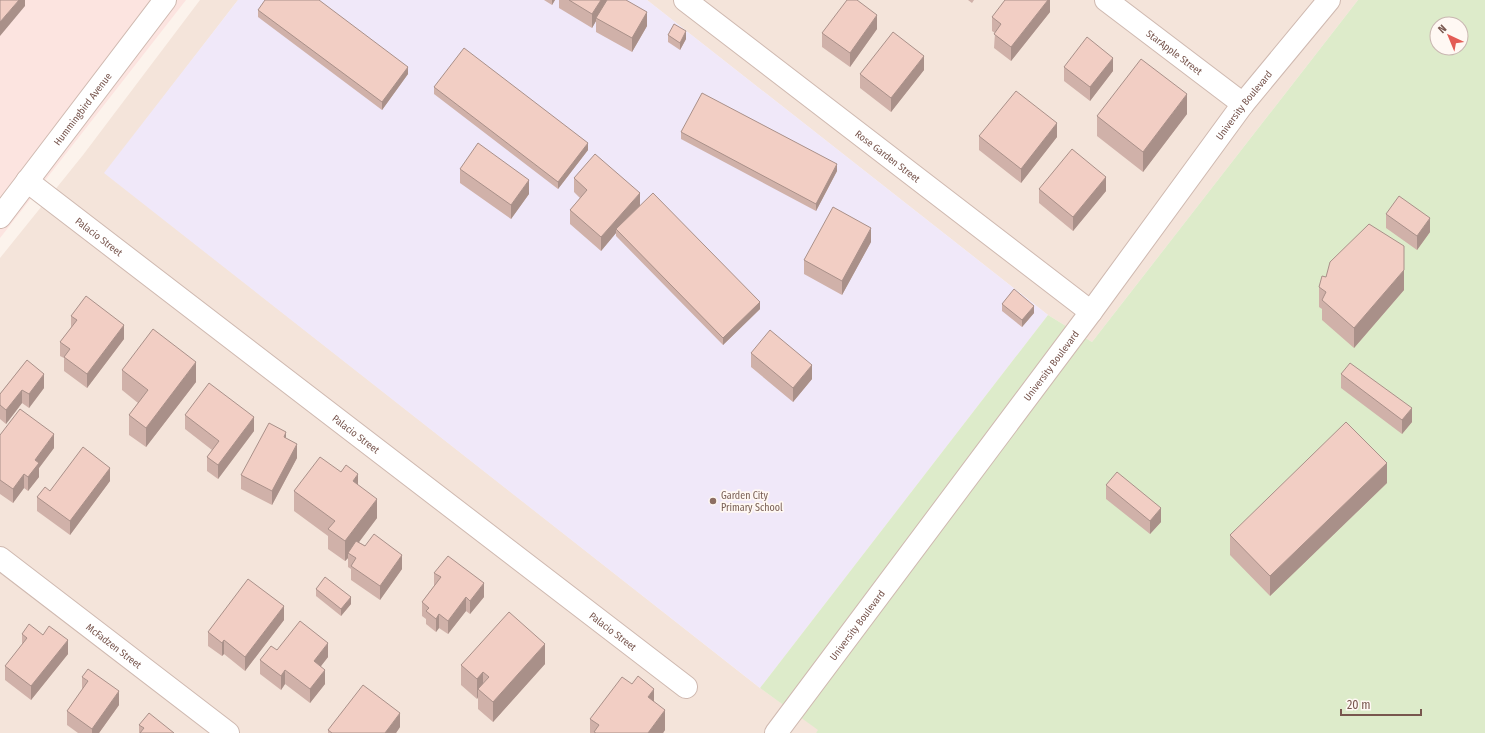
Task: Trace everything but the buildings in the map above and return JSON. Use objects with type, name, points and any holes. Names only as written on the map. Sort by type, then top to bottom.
[{"type":"street","name":"Hummingbird Avenue","points":[[0,217],[165,0]]},
{"type":"street","name":"Rose Garden Street","points":[[685,0],[1091,312]]},
{"type":"street","name":"StarApple Street","points":[[1106,0],[1243,104]]},
{"type":"street","name":"University Boulevard","points":[[776,733],[1091,312],[1243,104],[1329,0]]},
{"type":"street","name":"Palacio Street","points":[[27,181],[686,687]]},
{"type":"street","name":"McFadzen Street","points":[[0,558],[228,733]]},
{"type":"shaded area","points":[[0,0],[186,0],[0,238]]},
{"type":"shaded area","points":[[200,0],[238,0],[105,173],[760,688],[819,730],[816,733],[0,733],[0,258],[83,155]]},
{"type":"shaded area","name":"Garden City Primary School","points":[[238,0],[647,0],[1048,315],[760,688],[104,173]]},
{"type":"shaded area","points":[[647,0],[1358,0],[1092,342],[1048,315]]},
{"type":"green space","points":[[1358,0],[1485,0],[1485,733],[816,733],[818,730],[760,688],[1048,315],[1092,342]]},
{"type":"place","name":"Garden City Primary School","points":[[713,501]]}]
